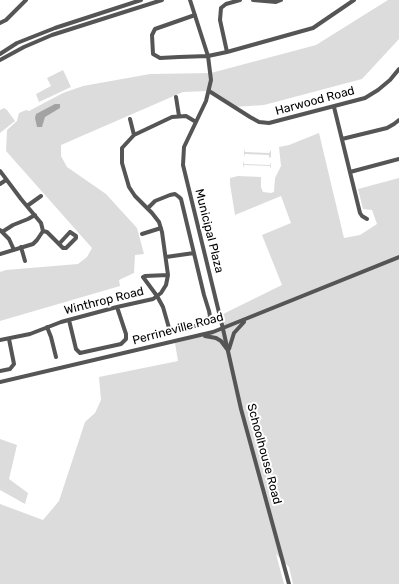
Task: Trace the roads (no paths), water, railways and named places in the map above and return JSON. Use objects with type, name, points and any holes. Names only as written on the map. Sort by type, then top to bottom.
[{"type":"street","points":[[0,23],[6,20],[26,0]]},
{"type":"street","points":[[0,54],[16,44],[55,28],[141,0]]},
{"type":"street","points":[[0,60],[24,47],[52,35],[162,0]]},
{"type":"street","name":"Municipal Plaza","points":[[190,0],[208,56],[211,73],[206,101],[184,147],[183,165],[223,329]]},
{"type":"street","points":[[227,52],[220,20],[221,8],[226,4],[240,0]]},
{"type":"street","points":[[253,0],[276,2],[281,0]]},
{"type":"street","points":[[195,15],[155,29],[152,35],[153,54],[160,58],[208,56],[227,52],[313,28],[354,0]]},
{"type":"street","name":"Harwood Road","points":[[209,91],[250,118],[259,122],[269,123],[365,98],[390,80],[399,69]]},
{"type":"street","points":[[176,97],[180,116],[186,116],[196,122]]},
{"type":"street","points":[[334,107],[360,213],[368,219]]},
{"type":"street","name":"Winthrop Road","points":[[0,340],[39,331],[69,320],[117,307],[153,299],[166,285],[168,274],[161,228],[159,222],[148,208],[129,188],[122,164],[122,148],[134,135],[172,117],[180,116]]},
{"type":"street","points":[[130,119],[134,135]]},
{"type":"street","points":[[342,139],[387,128],[399,120]]},
{"type":"street","points":[[350,172],[399,159]]},
{"type":"street","points":[[0,171],[41,223],[43,231],[33,244],[0,254]]},
{"type":"street","points":[[0,184],[6,180]]},
{"type":"street","points":[[148,208],[156,201],[170,195],[174,194],[179,197],[204,295],[210,311],[210,316],[204,324],[179,331],[171,330],[168,326],[163,307],[157,296],[143,278],[144,276],[168,274]]},
{"type":"street","points":[[27,206],[41,196]]},
{"type":"street","points":[[14,250],[10,241],[1,231],[13,224],[35,215]]},
{"type":"street","points":[[142,234],[161,228]]},
{"type":"street","points":[[43,231],[47,232],[59,244]]},
{"type":"street","points":[[21,247],[25,261]]},
{"type":"street","points":[[166,257],[194,253]]},
{"type":"street","name":"Perrineville Road","points":[[0,382],[200,336],[223,329],[399,257]]},
{"type":"street","points":[[69,320],[76,350],[80,353],[121,344],[126,339],[126,334],[117,307]]},
{"type":"street","points":[[228,351],[234,333],[246,320]]},
{"type":"street","points":[[47,327],[56,357]]},
{"type":"street","name":"Schoolhouse Road","points":[[223,329],[241,409],[289,584]]},
{"type":"street","points":[[200,336],[216,338],[221,341],[228,351]]},
{"type":"street","points":[[0,371],[8,370],[14,364],[9,338]]}]
